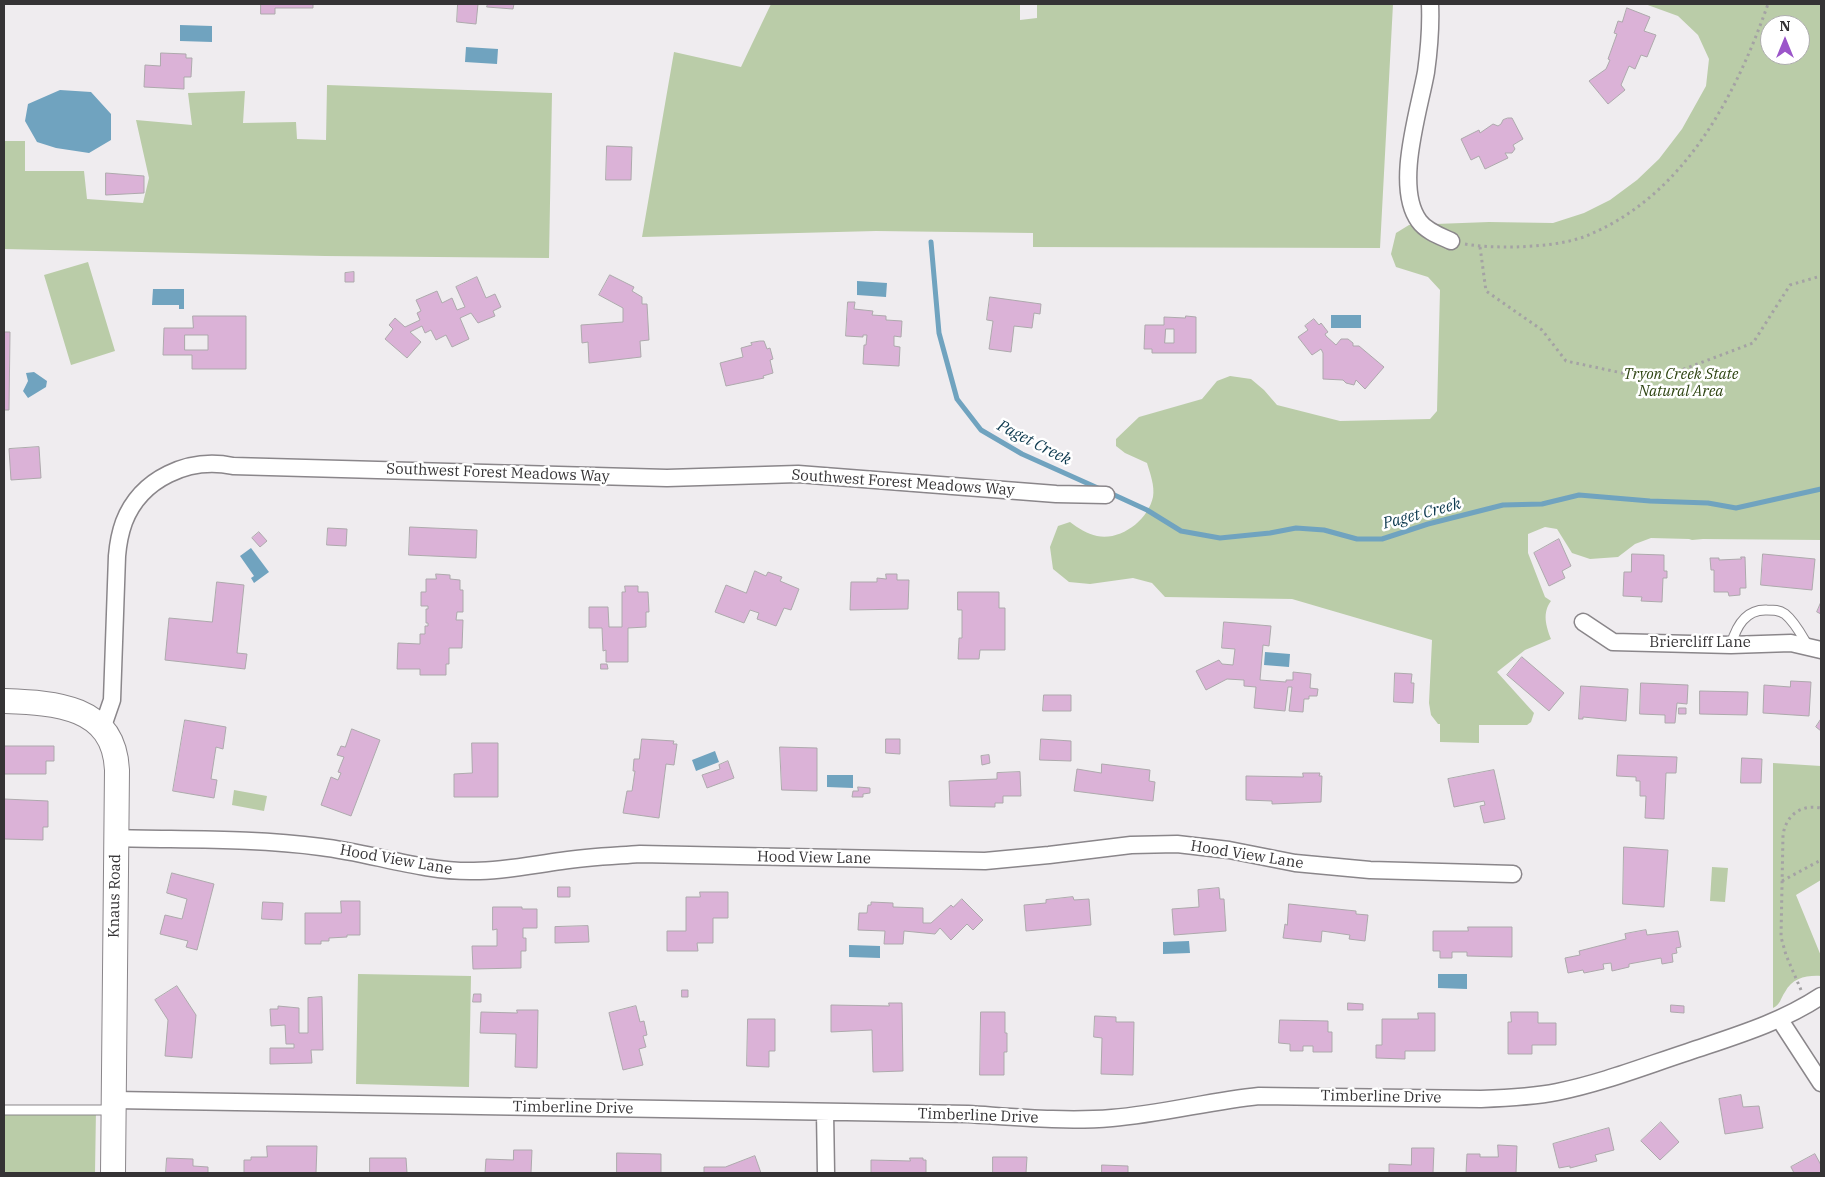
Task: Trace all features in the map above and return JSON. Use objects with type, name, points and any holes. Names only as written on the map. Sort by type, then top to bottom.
[{"type":"street","points":[[1430,4],[1431,21],[1426,70],[1407,171],[1408,190],[1412,207],[1419,222],[1435,234],[1451,241]]},
{"type":"street","name":"Southwest Forest Meadows Way","points":[[102,729],[112,700],[117,556],[124,521],[144,491],[173,471],[190,465],[210,463],[233,466],[667,478],[798,474],[1056,494],[1106,495]]},
{"type":"street","name":"Briercliff Lane","points":[[1582,622],[1614,642],[1731,645],[1791,643],[1815,648]]},
{"type":"street","name":"Knaus Road","points":[[4,701],[57,705],[85,716],[110,738],[116,756],[113,1173]]},
{"type":"street","name":"Hood View Lane","points":[[116,838],[268,842],[351,851],[428,868],[474,871],[510,869],[591,857],[640,854],[985,861],[1131,845],[1177,844],[1229,850],[1304,864],[1370,870],[1513,874]]},
{"type":"street","name":"Timberline Drive","points":[[114,1105],[968,1114],[1056,1119],[1097,1119],[1131,1116],[1223,1100],[1259,1096],[1481,1099],[1528,1096],[1586,1085],[1759,1028],[1780,1020],[1815,1000]]},
{"type":"street","points":[[1780,1020],[1821,1083]]},
{"type":"street","points":[[825,1112],[826,1173]]},
{"type":"lane","points":[[1731,645],[1736,628],[1747,615],[1762,610],[1778,610],[1786,615],[1815,648]]},
{"type":"lane","points":[[4,1110],[114,1105]]},
{"type":"path","points":[[1451,241],[1480,247],[1533,246],[1562,242],[1591,234],[1612,224],[1648,200],[1673,178],[1712,125],[1738,79],[1768,4]]},
{"type":"path","points":[[1480,247],[1486,290],[1542,330],[1566,360],[1655,380],[1753,343],[1790,285],[1821,276]]},
{"type":"path","points":[[1815,1000],[1799,986],[1781,937],[1783,835],[1791,816],[1802,808],[1821,808]]},
{"type":"path","points":[[1782,881],[1821,860]]},
{"type":"green space","points":[[771,4],[1020,4],[1020,20],[1037,18],[1037,4],[1393,4],[1380,248],[1033,247],[1033,233],[876,231],[642,237],[674,52],[741,67]]},
{"type":"green space","name":"Tryon Creek State Natural Area","points":[[1645,4],[1821,4],[1821,540],[1692,540],[1651,538],[1635,544],[1618,557],[1590,559],[1572,553],[1557,529],[1545,527],[1528,534],[1528,553],[1545,597],[1551,601],[1546,610],[1546,624],[1551,639],[1525,650],[1497,672],[1534,713],[1531,722],[1527,725],[1479,725],[1479,743],[1440,742],[1440,724],[1431,715],[1429,703],[1432,640],[1292,599],[1165,597],[1152,583],[1133,578],[1090,584],[1069,582],[1053,569],[1050,547],[1058,526],[1070,522],[1093,535],[1106,537],[1124,532],[1146,514],[1153,497],[1152,480],[1147,463],[1125,453],[1116,446],[1116,439],[1139,417],[1202,399],[1217,381],[1230,376],[1251,379],[1277,405],[1340,421],[1430,419],[1437,411],[1440,290],[1428,277],[1396,267],[1391,254],[1396,233],[1409,225],[1489,222],[1553,223],[1584,213],[1610,200],[1637,180],[1659,159],[1682,129],[1706,86],[1709,59],[1698,35],[1678,16]]},
{"type":"green space","points":[[327,85],[552,93],[549,258],[325,256],[4,249],[4,141],[25,141],[25,171],[84,171],[87,199],[143,203],[149,178],[136,120],[192,125],[188,93],[245,91],[243,123],[296,122],[297,139],[326,140]]},
{"type":"green space","points":[[88,262],[115,351],[71,365],[44,275]]},
{"type":"green space","points":[[1773,763],[1821,766],[1821,880],[1796,895],[1821,956],[1821,976],[1800,978],[1792,983],[1779,1003],[1773,1008]]},
{"type":"green space","points":[[234,790],[267,796],[264,811],[232,805]]},
{"type":"green space","points":[[1712,867],[1728,868],[1725,902],[1710,901]]},
{"type":"green space","points":[[358,974],[471,976],[469,1087],[356,1084]]},
{"type":"green space","points":[[4,1108],[96,1109],[95,1173],[4,1173]]},
{"type":"water","points":[[180,25],[212,26],[212,42],[180,41]]},
{"type":"water","points":[[466,47],[498,49],[497,64],[465,62]]},
{"type":"water","points":[[60,90],[91,92],[111,114],[111,140],[89,153],[56,148],[37,142],[25,121],[28,104]]},
{"type":"water","points":[[857,281],[887,283],[886,297],[857,295]]},
{"type":"water","points":[[153,289],[184,289],[184,309],[179,309],[179,305],[152,305]]},
{"type":"water","points":[[1331,315],[1361,315],[1361,328],[1331,328]]},
{"type":"water","points":[[34,372],[47,381],[46,387],[28,398],[23,391],[28,381],[26,373]]},
{"type":"water","points":[[251,548],[269,572],[254,583],[251,578],[254,576],[240,556]]},
{"type":"water","points":[[1265,652],[1290,654],[1289,667],[1264,665]]},
{"type":"water","points":[[715,751],[719,762],[696,771],[692,760]]},
{"type":"water","points":[[827,775],[853,775],[853,788],[827,787]]},
{"type":"water","points":[[1189,941],[1190,953],[1163,954],[1163,942]]},
{"type":"water","points":[[849,945],[880,946],[880,958],[849,957]]},
{"type":"water","points":[[1438,974],[1467,974],[1467,989],[1438,988]]},
{"type":"building","points":[[261,4],[313,4],[313,8],[275,8],[275,14],[261,14]]},
{"type":"building","points":[[458,4],[478,4],[476,24],[457,22]]},
{"type":"building","points":[[488,4],[514,4],[513,9],[487,7]]},
{"type":"building","points":[[1627,8],[1650,17],[1644,31],[1656,35],[1647,57],[1641,55],[1635,69],[1629,66],[1621,85],[1625,90],[1608,104],[1589,81],[1606,69],[1617,34],[1614,33],[1618,21],[1622,22]]},
{"type":"building","points":[[161,53],[186,54],[186,58],[192,58],[191,77],[184,77],[184,89],[144,87],[145,65],[160,66]]},
{"type":"building","points":[[1512,118],[1523,139],[1513,145],[1515,149],[1512,153],[1505,153],[1508,158],[1485,169],[1479,156],[1471,160],[1461,139],[1479,130],[1480,133],[1493,124],[1498,126],[1503,120]]},
{"type":"building","points":[[607,146],[632,147],[631,180],[606,180]]},
{"type":"building","points":[[106,173],[144,176],[144,193],[106,195]]},
{"type":"building","points":[[354,272],[354,282],[345,282],[345,273]]},
{"type":"building","points":[[610,275],[634,287],[632,291],[642,297],[642,304],[647,304],[649,340],[640,341],[641,357],[589,363],[588,342],[582,343],[581,325],[623,322],[623,308],[599,295]]},
{"type":"building","points":[[477,277],[486,298],[495,294],[501,307],[493,311],[495,316],[478,323],[471,313],[460,318],[469,339],[452,347],[446,335],[436,340],[431,330],[425,333],[422,326],[410,332],[421,342],[407,358],[385,339],[393,329],[389,325],[395,318],[405,327],[420,320],[417,313],[421,311],[416,300],[437,291],[442,303],[452,298],[457,310],[465,307],[456,287]]},
{"type":"building","points":[[990,297],[1041,304],[1040,314],[1034,313],[1032,328],[1014,326],[1011,352],[989,349],[993,321],[987,320]]},
{"type":"building","points":[[848,302],[855,302],[854,309],[873,311],[872,315],[886,316],[886,320],[902,321],[901,337],[894,336],[894,346],[900,347],[899,366],[863,364],[864,345],[866,345],[867,335],[863,335],[863,337],[846,336]]},
{"type":"building","points":[[193,316],[246,316],[246,369],[192,369],[192,355],[163,355],[164,328],[193,328]],"holes":[[[185,335],[208,335],[208,350],[185,350]]]},
{"type":"building","points":[[1186,316],[1196,317],[1196,353],[1152,353],[1152,349],[1144,349],[1145,325],[1164,325],[1164,317],[1185,318]],"holes":[[[1166,329],[1174,329],[1174,343],[1165,343]]]},
{"type":"building","points":[[1314,319],[1319,325],[1321,323],[1328,332],[1325,334],[1326,336],[1336,345],[1341,339],[1348,339],[1353,343],[1353,346],[1359,346],[1384,367],[1365,389],[1356,380],[1354,385],[1343,380],[1323,379],[1323,353],[1321,349],[1312,355],[1298,337],[1308,330],[1305,326]]},
{"type":"building","points":[[4,332],[10,332],[9,410],[4,410]]},
{"type":"building","points":[[764,341],[767,349],[770,348],[773,359],[770,360],[773,373],[763,376],[764,378],[726,386],[720,363],[743,357],[741,348]]},
{"type":"building","points":[[39,447],[41,478],[11,480],[9,449]]},
{"type":"building","points":[[410,527],[477,530],[476,558],[409,555]]},
{"type":"building","points":[[328,528],[347,529],[346,546],[327,545]]},
{"type":"building","points":[[259,532],[267,541],[260,547],[252,538]]},
{"type":"building","points":[[1559,539],[1571,566],[1562,571],[1565,578],[1549,586],[1534,553]]},
{"type":"building","points":[[1632,554],[1664,555],[1664,571],[1667,571],[1667,578],[1663,578],[1662,602],[1641,601],[1642,597],[1623,596],[1624,572],[1631,572]]},
{"type":"building","points":[[1763,554],[1815,559],[1812,590],[1761,585]]},
{"type":"building","points":[[1741,557],[1745,557],[1746,588],[1740,588],[1740,595],[1729,596],[1728,592],[1714,592],[1714,570],[1711,570],[1710,558],[1719,558],[1719,560],[1741,559]]},
{"type":"building","points":[[755,571],[766,576],[768,572],[782,577],[780,581],[799,589],[791,610],[784,608],[776,626],[757,619],[759,613],[750,610],[744,623],[715,612],[726,585],[746,593]]},
{"type":"building","points":[[436,574],[450,575],[450,579],[460,580],[460,590],[463,590],[463,612],[457,612],[456,620],[463,620],[462,648],[449,648],[449,664],[446,664],[446,675],[420,675],[420,669],[397,669],[398,643],[420,644],[420,634],[425,634],[425,626],[428,626],[428,623],[426,623],[426,609],[428,609],[428,606],[421,606],[421,592],[426,592],[426,579],[436,579]]},
{"type":"building","points":[[886,574],[897,574],[897,580],[909,580],[908,609],[850,610],[851,582],[877,582],[877,578],[886,579]]},
{"type":"building","points":[[217,582],[244,585],[237,653],[247,654],[245,669],[165,660],[169,618],[212,622]]},
{"type":"building","points":[[625,586],[638,586],[638,592],[648,592],[649,612],[646,612],[646,627],[628,628],[628,662],[606,662],[606,650],[603,651],[602,628],[589,628],[589,607],[608,607],[609,627],[622,627],[622,592],[625,592]]},
{"type":"building","points":[[958,592],[999,592],[999,608],[1005,608],[1005,650],[980,650],[979,659],[958,659],[959,638],[962,638],[962,610],[958,610]]},
{"type":"building","points":[[1821,602],[1821,614],[1817,612]]},
{"type":"building","points":[[1224,622],[1271,626],[1269,646],[1263,645],[1260,680],[1286,682],[1286,680],[1293,680],[1293,672],[1311,674],[1310,688],[1318,689],[1317,696],[1309,696],[1309,699],[1304,699],[1303,712],[1289,711],[1292,687],[1288,687],[1285,711],[1254,708],[1256,687],[1244,686],[1244,680],[1227,679],[1206,690],[1196,671],[1219,660],[1222,664],[1233,665],[1235,649],[1222,648]]},
{"type":"building","points":[[1522,657],[1564,693],[1549,711],[1507,675]]},
{"type":"building","points":[[601,664],[607,664],[608,669],[601,669]]},
{"type":"building","points":[[1395,673],[1412,674],[1411,683],[1414,683],[1413,703],[1394,702]]},
{"type":"building","points":[[1791,681],[1811,682],[1809,716],[1763,713],[1764,685],[1790,687]]},
{"type":"building","points":[[1641,683],[1688,685],[1687,704],[1677,703],[1675,723],[1665,723],[1665,715],[1640,714]]},
{"type":"building","points":[[1581,686],[1628,689],[1626,721],[1583,717],[1583,719],[1579,719]]},
{"type":"building","points":[[1700,691],[1748,692],[1747,715],[1700,714]]},
{"type":"building","points":[[1044,695],[1071,695],[1071,711],[1043,711]]},
{"type":"building","points":[[1679,708],[1686,708],[1686,714],[1679,714]]},
{"type":"building","points":[[1821,719],[1821,731],[1816,727]]},
{"type":"building","points":[[185,720],[226,727],[223,749],[216,747],[211,779],[217,780],[214,798],[173,791]]},
{"type":"building","points":[[352,729],[380,740],[351,816],[321,805],[331,777],[338,780],[341,773],[338,772],[344,757],[337,755],[341,746],[345,747]]},
{"type":"building","points":[[642,739],[674,741],[673,744],[677,744],[674,765],[666,764],[659,818],[623,813],[627,791],[632,791],[635,771],[633,771],[634,759],[639,759]]},
{"type":"building","points":[[886,739],[900,739],[900,754],[886,753]]},
{"type":"building","points":[[1041,739],[1071,741],[1071,761],[1040,760]]},
{"type":"building","points":[[472,743],[498,743],[498,797],[454,797],[454,774],[472,773]]},
{"type":"building","points":[[4,746],[54,746],[54,761],[46,761],[46,774],[4,774]]},
{"type":"building","points":[[780,747],[817,748],[817,791],[782,790]]},
{"type":"building","points":[[989,755],[990,763],[982,765],[981,756]]},
{"type":"building","points":[[1618,755],[1677,757],[1676,773],[1666,773],[1664,819],[1645,818],[1646,796],[1640,796],[1640,781],[1636,781],[1636,777],[1617,776]]},
{"type":"building","points":[[1742,758],[1762,759],[1761,783],[1741,783]]},
{"type":"building","points":[[728,761],[734,778],[707,788],[702,775],[720,769],[719,765]]},
{"type":"building","points":[[1102,764],[1150,770],[1149,781],[1155,782],[1153,801],[1074,791],[1077,769],[1101,773]]},
{"type":"building","points":[[1494,770],[1505,819],[1484,823],[1480,806],[1485,805],[1484,801],[1454,807],[1448,779]]},
{"type":"building","points":[[1020,772],[1021,796],[1003,796],[1003,803],[995,803],[995,807],[950,806],[949,781],[997,779],[997,773]]},
{"type":"building","points":[[1303,773],[1320,773],[1319,776],[1322,776],[1321,802],[1272,804],[1272,801],[1246,800],[1246,776],[1303,777]]},
{"type":"building","points":[[858,787],[870,788],[870,793],[863,794],[863,797],[852,797],[853,791],[858,791]]},
{"type":"building","points":[[4,799],[48,801],[48,827],[43,827],[43,840],[4,839]]},
{"type":"building","points":[[1624,847],[1668,850],[1664,907],[1623,904]]},
{"type":"building","points":[[172,873],[214,884],[197,950],[186,947],[188,941],[160,934],[165,915],[182,919],[187,899],[167,893]]},
{"type":"building","points":[[558,887],[570,887],[570,897],[558,897]]},
{"type":"building","points":[[1219,888],[1220,899],[1224,899],[1226,931],[1174,935],[1172,909],[1199,907],[1198,890]]},
{"type":"building","points":[[700,892],[728,892],[728,918],[713,918],[713,943],[697,943],[698,951],[667,951],[667,931],[686,931],[686,897],[700,897]]},
{"type":"building","points":[[1073,897],[1074,900],[1089,899],[1091,925],[1026,931],[1024,905],[1046,903],[1046,900]]},
{"type":"building","points":[[962,899],[983,920],[973,930],[967,924],[951,940],[940,928],[935,934],[904,931],[903,944],[884,944],[885,931],[858,930],[859,913],[867,913],[868,905],[871,905],[871,902],[893,903],[893,907],[923,908],[923,923],[931,923],[951,905],[953,907]]},
{"type":"building","points":[[341,901],[360,901],[360,935],[329,938],[329,941],[321,941],[321,944],[305,944],[305,913],[341,913]]},
{"type":"building","points":[[263,902],[283,903],[282,920],[262,919]]},
{"type":"building","points":[[1289,904],[1356,911],[1356,914],[1368,915],[1365,941],[1349,939],[1350,935],[1322,931],[1321,942],[1283,938],[1285,924],[1287,925]]},
{"type":"building","points":[[493,907],[537,909],[537,928],[523,928],[523,938],[526,938],[526,951],[521,951],[521,968],[473,969],[472,946],[497,946],[497,929],[493,930]]},
{"type":"building","points":[[588,926],[589,942],[555,943],[555,927]]},
{"type":"building","points":[[1468,927],[1512,927],[1512,957],[1467,956],[1467,952],[1452,952],[1452,958],[1440,958],[1440,951],[1433,951],[1433,931],[1468,931]]},
{"type":"building","points":[[1646,930],[1647,935],[1678,931],[1681,947],[1676,948],[1677,953],[1672,954],[1673,962],[1662,964],[1661,958],[1629,964],[1629,967],[1612,971],[1611,963],[1603,964],[1604,969],[1584,973],[1583,970],[1568,973],[1565,958],[1580,955],[1579,951],[1626,939],[1625,934]]},
{"type":"building","points":[[177,986],[196,1015],[192,1058],[165,1056],[168,1020],[155,1000]]},
{"type":"building","points":[[682,990],[688,990],[688,997],[682,997]]},
{"type":"building","points":[[474,994],[481,994],[481,1002],[473,1002]]},
{"type":"building","points":[[322,997],[323,1050],[311,1050],[312,1063],[270,1064],[270,1048],[294,1048],[294,1044],[286,1044],[285,1025],[271,1026],[270,1009],[278,1009],[278,1006],[299,1008],[299,1033],[308,1033],[308,998]]},
{"type":"building","points":[[889,1003],[902,1003],[903,1071],[873,1072],[872,1030],[831,1032],[831,1005],[889,1006]]},
{"type":"building","points":[[1348,1003],[1363,1004],[1363,1010],[1348,1010]]},
{"type":"building","points":[[1671,1005],[1684,1006],[1684,1013],[1671,1012]]},
{"type":"building","points":[[636,1006],[640,1022],[644,1021],[647,1035],[643,1036],[646,1047],[639,1049],[643,1065],[623,1070],[609,1013]]},
{"type":"building","points":[[517,1010],[538,1010],[537,1068],[515,1067],[516,1034],[480,1033],[481,1012],[517,1013]]},
{"type":"building","points":[[981,1012],[1005,1012],[1007,1052],[1004,1052],[1004,1075],[980,1075]]},
{"type":"building","points":[[1511,1012],[1538,1012],[1538,1023],[1556,1023],[1556,1045],[1532,1045],[1532,1054],[1508,1054],[1508,1022],[1511,1022]]},
{"type":"building","points":[[1418,1013],[1435,1013],[1435,1051],[1405,1051],[1405,1059],[1376,1058],[1376,1045],[1382,1045],[1382,1019],[1418,1019]]},
{"type":"building","points":[[1095,1016],[1116,1017],[1116,1022],[1134,1022],[1133,1075],[1101,1074],[1102,1038],[1094,1037]]},
{"type":"building","points":[[748,1019],[775,1019],[775,1051],[769,1051],[769,1067],[747,1066]]},
{"type":"building","points":[[1280,1020],[1328,1021],[1328,1032],[1332,1032],[1332,1052],[1313,1052],[1313,1046],[1303,1046],[1303,1051],[1290,1051],[1290,1044],[1279,1043]]},
{"type":"building","points":[[1741,1095],[1743,1107],[1759,1106],[1763,1128],[1725,1134],[1719,1099]]},
{"type":"building","points":[[1661,1122],[1679,1142],[1660,1160],[1641,1141]]},
{"type":"building","points":[[1609,1128],[1614,1150],[1595,1155],[1597,1161],[1570,1168],[1570,1166],[1559,1168],[1553,1144]]},
{"type":"building","points":[[1498,1145],[1517,1146],[1516,1173],[1466,1173],[1467,1154],[1480,1154],[1480,1157],[1498,1157]]},
{"type":"building","points":[[267,1146],[317,1146],[316,1173],[244,1173],[244,1160],[251,1160],[251,1157],[267,1157]]},
{"type":"building","points":[[1412,1148],[1434,1148],[1433,1173],[1389,1173],[1389,1164],[1411,1165]]},
{"type":"building","points":[[514,1150],[532,1150],[531,1173],[485,1173],[486,1159],[513,1160]]},
{"type":"building","points":[[617,1153],[661,1154],[661,1173],[617,1173]]},
{"type":"building","points":[[1815,1154],[1821,1165],[1821,1173],[1794,1173],[1791,1167]]},
{"type":"building","points":[[755,1156],[761,1173],[704,1173],[704,1167],[725,1167]]},
{"type":"building","points":[[993,1157],[1027,1157],[1026,1173],[993,1173]]},
{"type":"building","points":[[167,1158],[193,1159],[193,1166],[208,1167],[208,1173],[166,1173]]},
{"type":"building","points":[[370,1158],[406,1158],[407,1173],[370,1173]]},
{"type":"building","points":[[910,1158],[923,1158],[923,1160],[926,1160],[926,1173],[871,1173],[871,1160],[910,1161]]},
{"type":"building","points":[[1102,1165],[1128,1166],[1128,1173],[1102,1173]]},
{"type":"waterway","name":"Paget Creek","points":[[931,242],[939,333],[957,399],[981,430],[1022,454],[1100,489]]},
{"type":"waterway","name":"Paget Creek","points":[[1110,493],[1147,510],[1181,531],[1220,538],[1270,533],[1296,528],[1324,530],[1357,539],[1382,539],[1428,524],[1503,505],[1542,504],[1579,495],[1650,501],[1708,503],[1736,508],[1821,489]]}]
